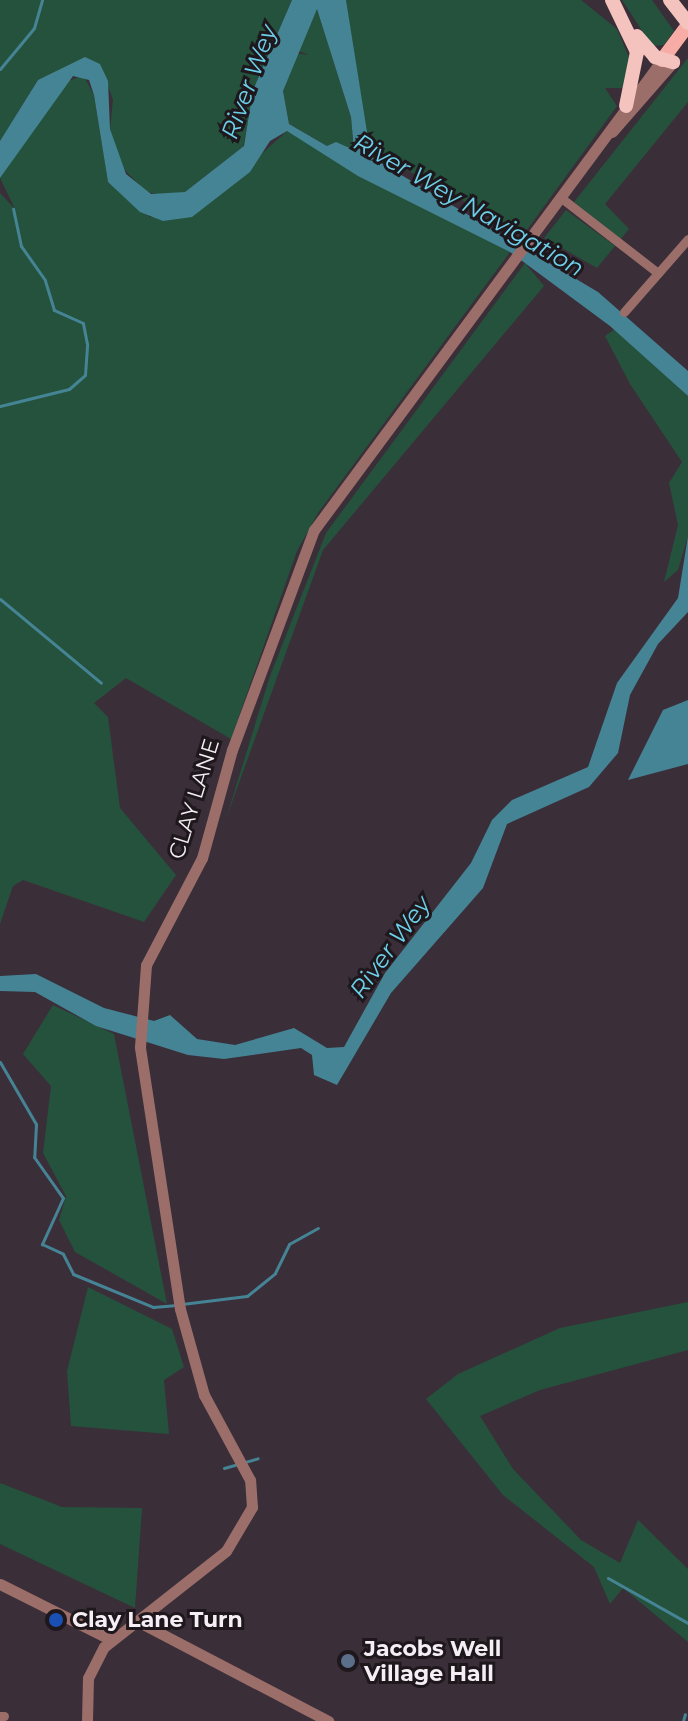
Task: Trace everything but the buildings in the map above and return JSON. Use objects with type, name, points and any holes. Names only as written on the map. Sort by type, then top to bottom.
[{"type":"highway","points":[[612,0],[626,24],[638,63],[626,106]]},
{"type":"highway","points":[[670,0],[688,24]]},
{"type":"highway","points":[[626,24],[676,51]]},
{"type":"main road","name":"CLAY LANE","points":[[676,51],[688,24]]},
{"type":"street","name":"CLAY LANE","points":[[605,137],[626,106],[676,51]]},
{"type":"street","name":"CLAY LANE","points":[[87,1721],[90,1671],[112,1640],[226,1551],[252,1507],[250,1480],[204,1395],[179,1304],[140,1038],[139,1013],[151,952],[202,858],[305,546],[560,197],[676,51]]},
{"type":"street","points":[[560,197],[658,273]]},
{"type":"street","points":[[624,312],[688,239]]},
{"type":"street","points":[[0,1584],[112,1640]]},
{"type":"street","points":[[137,1621],[328,1721]]},
{"type":"green space","points":[[0,0],[292,0],[256,83],[243,147],[185,192],[168,196],[146,192],[121,166],[110,129],[113,100],[100,64],[38,80],[0,141]]},
{"type":"green space","points":[[346,0],[581,0],[617,29],[631,62],[626,88],[605,88],[617,106],[524,234],[368,149]]},
{"type":"green space","points":[[622,0],[652,0],[674,31],[664,45],[652,46]]},
{"type":"green space","points":[[317,9],[351,117],[354,150],[327,146],[289,124],[283,91],[295,53],[309,55],[296,50]]},
{"type":"green space","points":[[688,58],[688,102],[605,204],[629,229],[620,240],[574,202]]},
{"type":"green space","points":[[83,75],[94,95],[108,182],[150,217],[192,217],[287,131],[510,252],[318,513],[297,551],[231,739],[126,678],[94,703],[108,717],[120,808],[176,875],[144,922],[23,880],[13,886],[0,924],[0,193],[15,209],[0,178],[64,83]]},
{"type":"green space","points":[[566,210],[615,246],[597,268],[544,238]]},
{"type":"green space","points":[[525,263],[544,286],[323,550],[226,819],[270,676],[326,533]]},
{"type":"green space","points":[[615,329],[688,396],[688,536],[678,570],[664,582],[678,525],[669,483],[682,462],[630,384],[605,336]]},
{"type":"green space","points":[[53,1005],[114,1034],[167,1304],[75,1252],[59,1220],[66,1196],[43,1153],[51,1086],[23,1054]]},
{"type":"green space","points":[[88,1287],[172,1329],[184,1367],[164,1380],[169,1434],[71,1426],[67,1371]]},
{"type":"green space","points":[[688,1302],[688,1350],[540,1390],[480,1416],[513,1469],[581,1540],[620,1563],[638,1520],[688,1569],[688,1642],[623,1588],[610,1604],[594,1567],[503,1495],[426,1399],[458,1374],[560,1328]]},
{"type":"green space","points":[[0,1483],[62,1507],[142,1508],[135,1608],[0,1544]]},
{"type":"water","points":[[292,0],[346,0],[371,157],[598,292],[688,371],[688,396],[610,326],[510,252],[358,176],[287,131],[270,141],[250,172],[192,217],[163,221],[140,212],[108,182],[94,95],[89,80],[73,76],[0,178],[0,141],[38,80],[85,57],[100,64],[108,81],[110,129],[126,174],[151,194],[185,192],[244,146],[253,90]],"holes":[[[317,9],[351,117],[354,150],[336,142],[327,146],[289,124],[283,91]]]},
{"type":"water","points":[[688,536],[688,612],[658,644],[630,695],[618,753],[589,787],[507,824],[483,888],[391,993],[337,1085],[314,1075],[312,1055],[301,1048],[224,1059],[188,1055],[96,1026],[35,992],[0,991],[0,976],[36,974],[104,1008],[154,1021],[170,1015],[197,1039],[235,1045],[294,1028],[327,1048],[344,1047],[385,973],[471,863],[492,820],[512,800],[588,767],[617,683],[678,598]]},
{"type":"water","points":[[688,700],[688,764],[628,780],[663,710]]},
{"type":"waterway","points":[[0,69],[34,28],[42,0]]},
{"type":"waterway","points":[[0,406],[69,389],[85,375],[87,344],[83,323],[54,310],[45,280],[21,246],[13,209]]},
{"type":"waterway","points":[[0,599],[101,683]]},
{"type":"waterway","points":[[0,1062],[36,1124],[34,1157],[63,1198],[42,1244],[63,1254],[73,1274],[153,1307],[174,1305]]},
{"type":"waterway","points":[[182,1304],[247,1296],[275,1273],[289,1244],[318,1228]]},
{"type":"waterway","points":[[224,1468],[258,1458]]},
{"type":"waterway","points":[[608,1578],[688,1623]]},
{"type":"waterway","points":[[683,1721],[685,1714]]},
{"type":"place","name":"Clay Lane Turn","points":[[56,1620]]},
{"type":"place","name":"Jacobs Well Village Hall","points":[[348,1661]]},
{"type":"water label","name":"River Wey","points":[[249,82]]},
{"type":"water label","name":"River Wey Navigation","points":[[469,205]]},
{"type":"water label","name":"River Wey","points":[[390,947]]}]
